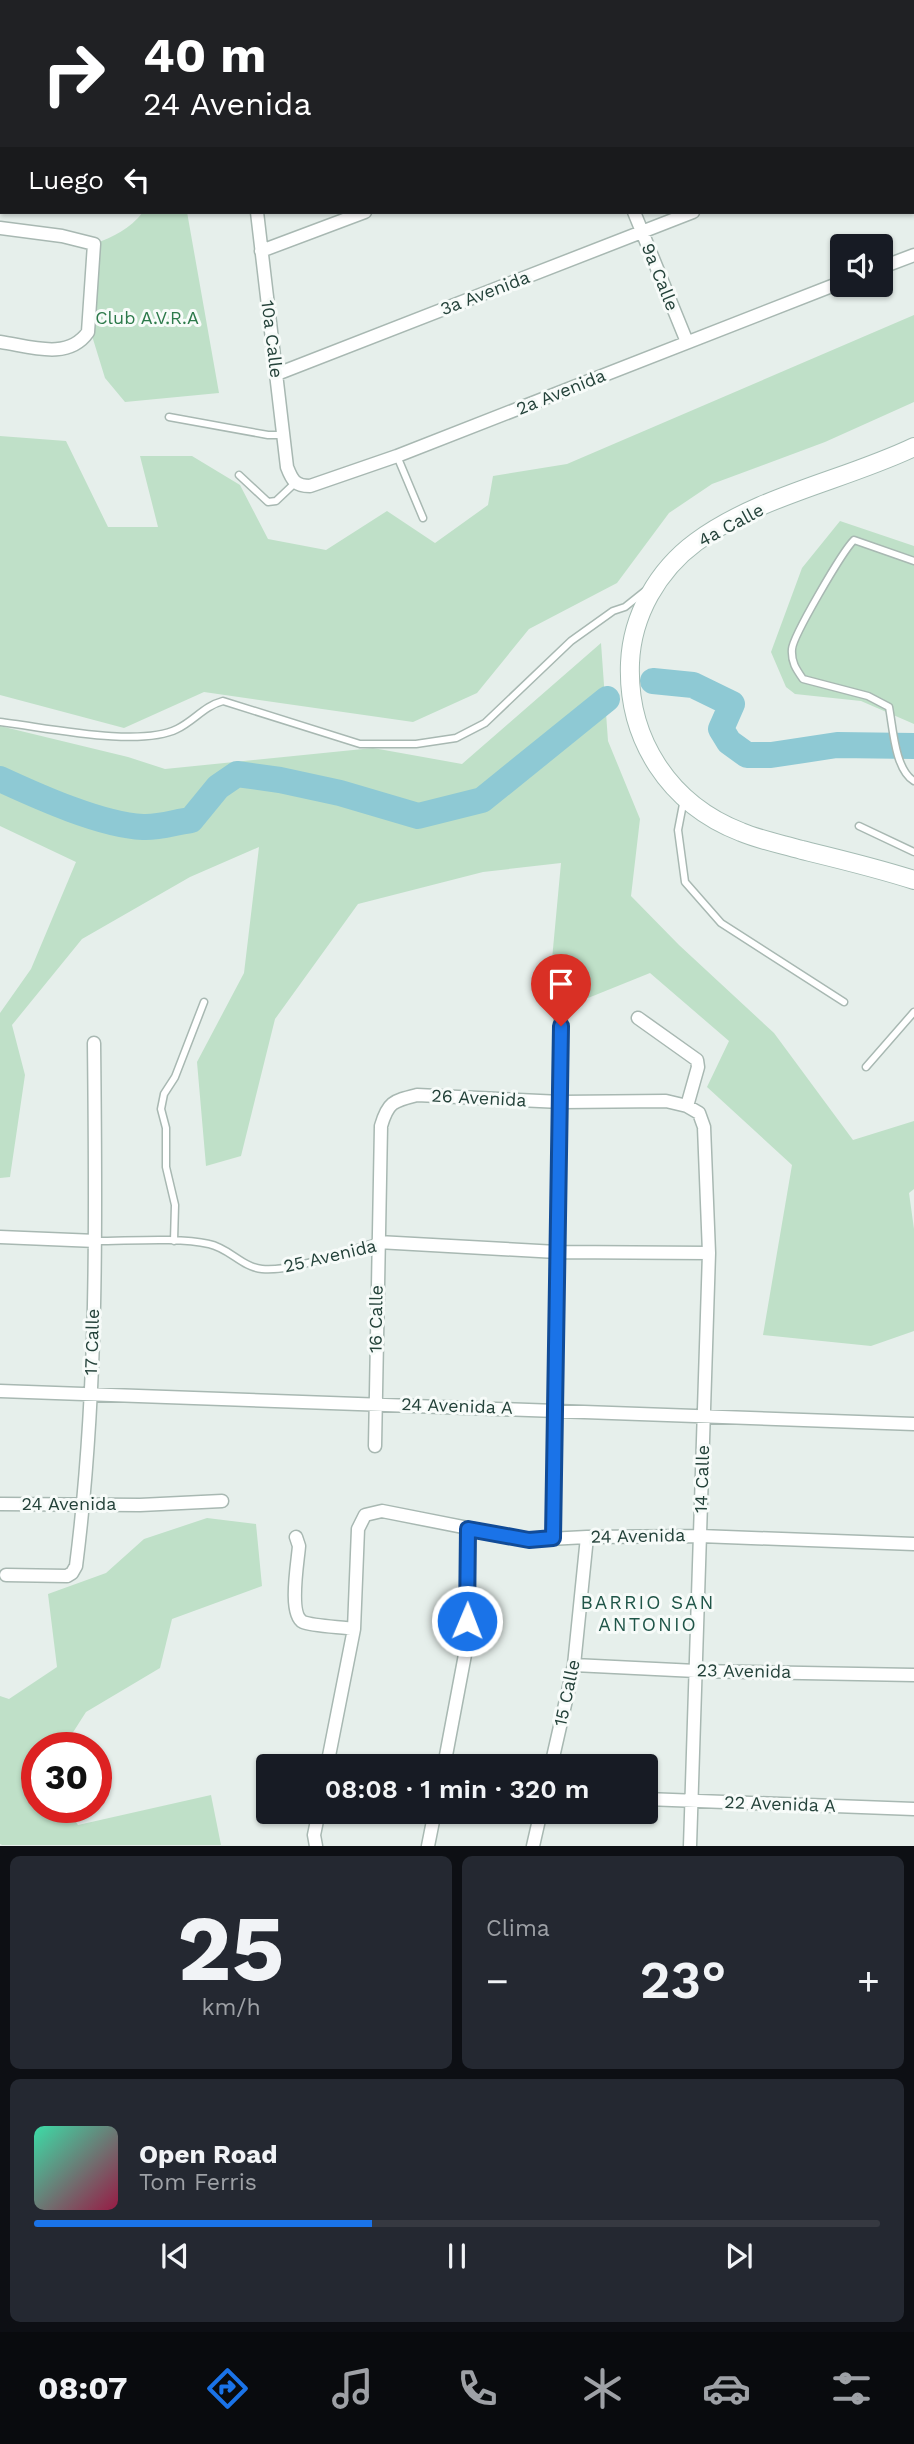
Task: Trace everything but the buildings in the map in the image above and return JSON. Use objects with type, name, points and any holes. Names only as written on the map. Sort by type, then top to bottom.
[{"type":"main road","name":"4a Calle","points":[[914,447],[748,512],[694,543],[659,579],[649,594],[631,654],[632,703],[642,739],[657,768],[700,810],[740,832],[914,880]]},
{"type":"street","name":"10a Calle","points":[[257,214],[288,467],[295,483]]},
{"type":"street","points":[[261,251],[360,214]]},
{"type":"street","name":"9a Calle","points":[[635,214],[687,342]]},
{"type":"street","name":"3a Avenida","points":[[277,374],[687,214]]},
{"type":"street","points":[[0,228],[62,236],[94,244],[88,332],[75,345],[60,350],[0,342]]},
{"type":"street","points":[[893,263],[914,255]]},
{"type":"street","name":"2a Avenida","points":[[295,483],[310,486],[397,456],[830,287]]},
{"type":"street","points":[[553,1538],[561,1001]]},
{"type":"street","points":[[638,1018],[697,1060],[698,1067],[687,1106]]},
{"type":"street","name":"17 Calle","points":[[6,1575],[66,1576],[72,1573],[76,1566],[84,1504],[96,1241],[94,1043]]},
{"type":"street","name":"26 Avenida","points":[[386,1108],[397,1100],[417,1095],[561,1101],[666,1101],[687,1106],[699,1113]]},
{"type":"street","name":"16 Calle","points":[[375,1446],[381,1126],[386,1108]]},
{"type":"street","name":"14 Calle","points":[[690,1846],[709,1253],[704,1128],[699,1113]]},
{"type":"street","name":"25 Avenida","points":[[0,1237],[96,1241]]},
{"type":"street","name":"25 Avenida","points":[[378,1242],[557,1252],[709,1253]]},
{"type":"street","name":"24 Avenida A","points":[[0,1391],[914,1424]]},
{"type":"street","name":"24 Avenida","points":[[0,1504],[139,1505],[222,1501]]},
{"type":"street","name":"24 Avenida","points":[[354,1629],[358,1529],[365,1515],[382,1511],[529,1540],[700,1536],[914,1544]]},
{"type":"street","points":[[446,1754],[467,1644],[468,1529]]},
{"type":"street","points":[[296,1536],[299,1546],[294,1605],[297,1616],[303,1622],[354,1629],[329,1754]]},
{"type":"street","name":"15 Calle","points":[[554,1754],[574,1665],[587,1537]]},
{"type":"street","name":"23 Avenida","points":[[574,1665],[696,1671],[914,1675]]},
{"type":"street","name":"22 Avenida A","points":[[658,1800],[914,1809]]},
{"type":"street","points":[[316,1824],[314,1835],[316,1846]]},
{"type":"street","points":[[428,1846],[432,1824]]},
{"type":"street","points":[[533,1846],[538,1824]]},
{"type":"lane","points":[[169,417],[268,435],[284,435]]},
{"type":"lane","points":[[397,456],[423,518]]},
{"type":"lane","points":[[239,475],[268,502],[276,501],[295,483]]},
{"type":"lane","points":[[914,561],[853,540],[832,571],[792,646],[793,664],[803,679],[868,696],[889,707],[901,766],[914,781]]},
{"type":"lane","points":[[0,722],[126,738],[149,737],[178,729],[205,708],[223,701],[360,744],[416,744],[456,738],[485,723],[571,641],[613,611],[625,607],[659,579]]},
{"type":"lane","points":[[684,797],[678,830],[685,882],[721,923],[844,1002]]},
{"type":"lane","points":[[859,826],[914,852]]},
{"type":"lane","points":[[174,1241],[175,1205],[166,1167],[166,1128],[161,1109],[164,1094],[175,1077],[204,1002]]},
{"type":"lane","points":[[866,1067],[914,1012]]},
{"type":"lane","name":"25 Avenida","points":[[96,1241],[209,1244],[260,1269],[284,1268],[378,1242]]},
{"type":"green space","name":"Club A.V.R.A","points":[[141,214],[187,214],[219,393],[125,402],[105,378],[89,326],[94,244],[121,232]]},
{"type":"green space","points":[[914,315],[914,402],[825,442],[712,484],[669,513],[617,583],[529,629],[477,693],[413,722],[204,692],[124,728],[0,695],[0,436],[66,441],[108,527],[158,527],[140,456],[192,456],[240,485],[268,539],[326,550],[387,511],[435,543],[488,505],[493,476],[567,464]]},
{"type":"green space","points":[[840,521],[914,546],[914,724],[861,701],[795,694],[786,687],[771,652],[802,568]]},
{"type":"green space","points":[[601,643],[608,741],[640,819],[631,896],[679,945],[774,1033],[853,1140],[914,1121],[914,1189],[909,1193],[914,1229],[914,1331],[871,1346],[763,1335],[792,1165],[707,1087],[729,1041],[650,973],[588,998],[551,970],[561,863],[483,872],[358,904],[275,1019],[241,1156],[206,1166],[197,1062],[244,973],[259,847],[190,877],[82,939],[12,1025],[25,1075],[10,1177],[0,1178],[0,1013],[31,969],[76,862],[0,826],[0,726],[128,757],[165,769],[373,748],[462,764]]},
{"type":"green space","points":[[207,1518],[256,1524],[262,1586],[172,1619],[160,1668],[86,1712],[73,1732],[21,1732],[21,1823],[112,1823],[112,1817],[211,1795],[221,1845],[2,1845],[0,1696],[9,1699],[57,1667],[48,1594],[106,1573],[144,1539]]},
{"type":"waterway","points":[[653,681],[693,685],[732,704],[721,729],[729,742],[747,755],[771,755],[837,745],[914,746]]},
{"type":"waterway","points":[[0,779],[90,816],[143,827],[191,820],[218,787],[237,774],[340,793],[418,816],[482,800],[607,699]]},
{"type":"district","name":"BARRIO SAN ANTONIO","points":[[648,1613]]},
{"type":"route","points":[[467,1621],[468,1529],[529,1540],[553,1538],[561,1026]]}]
